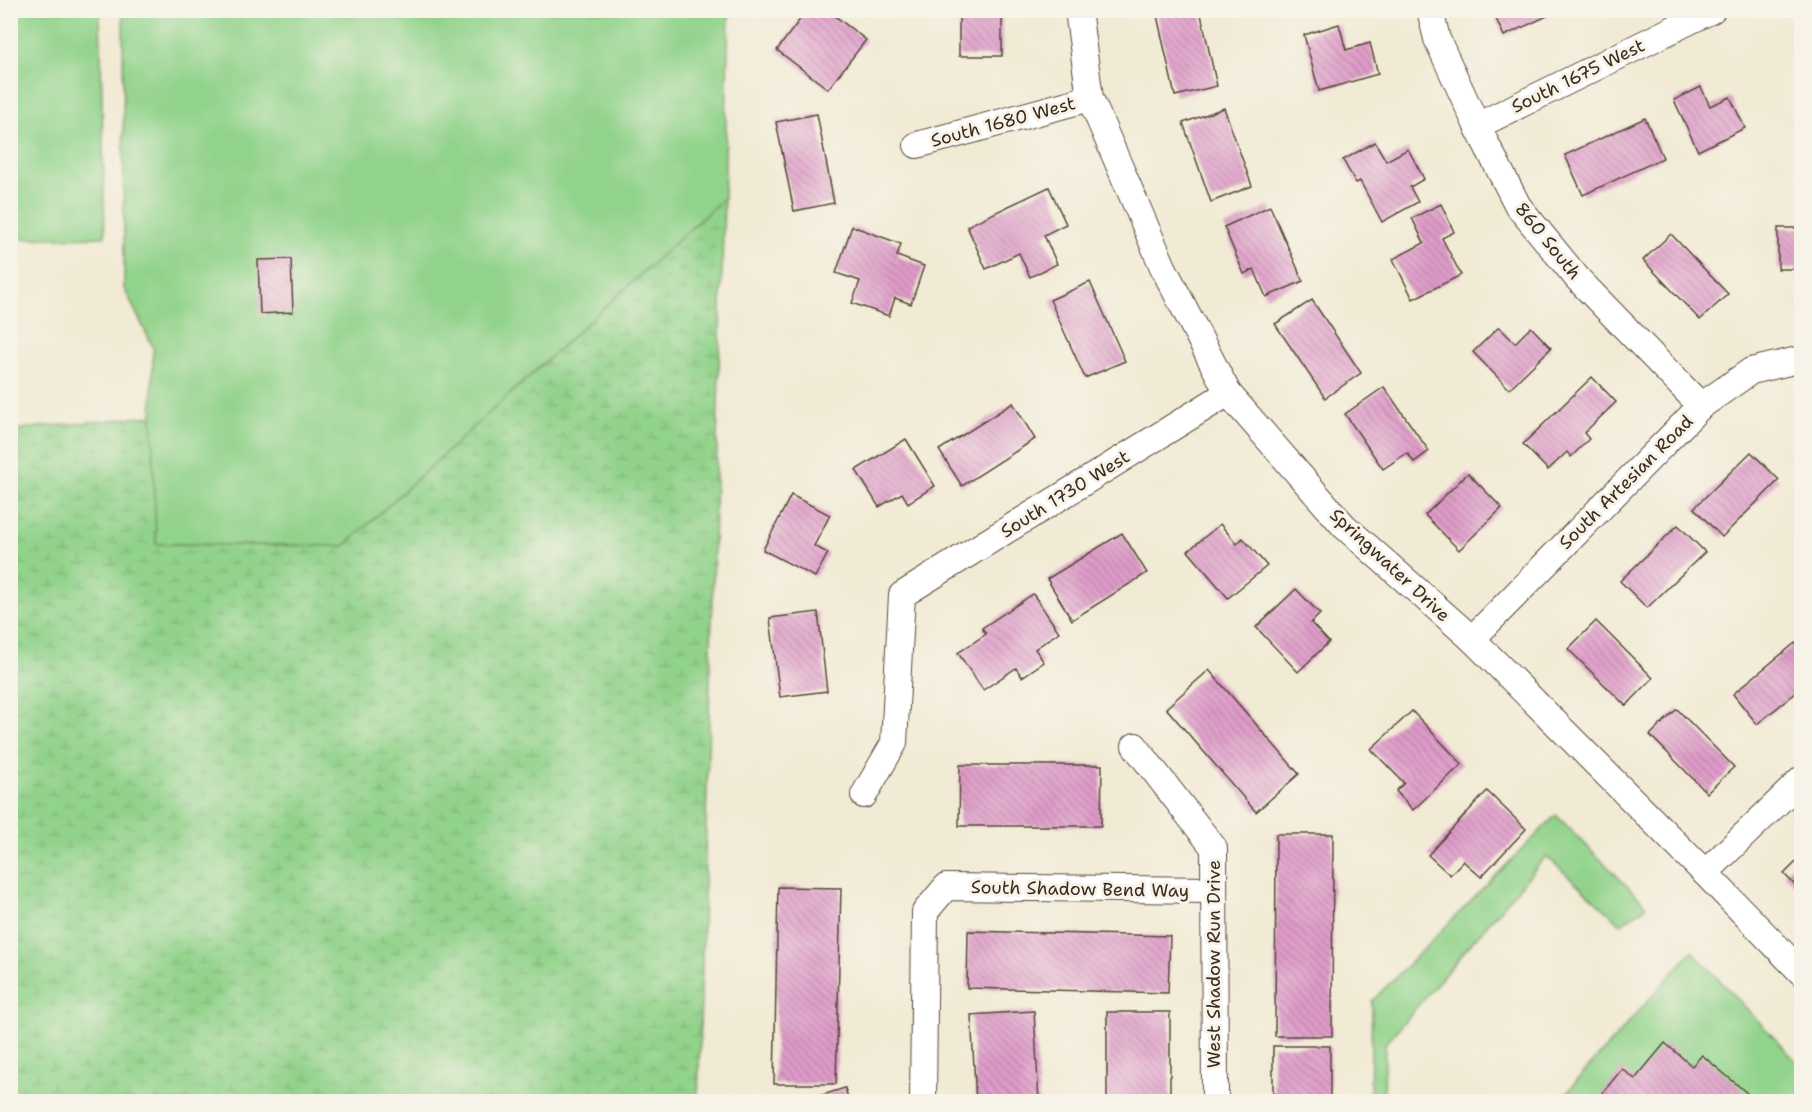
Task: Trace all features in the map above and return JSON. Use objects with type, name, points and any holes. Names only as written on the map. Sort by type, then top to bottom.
[{"type":"street","name":"Springwater Drive","points":[[1077,10],[1090,98],[1162,267],[1228,393],[1344,526],[1472,639],[1802,973]]},
{"type":"street","name":"860 South","points":[[1430,10],[1437,39],[1477,126],[1518,206],[1578,279],[1701,406]]},
{"type":"street","name":"South 1675 West","points":[[1477,126],[1712,10]]},
{"type":"street","name":"South 1680 West","points":[[917,145],[1090,98]]},
{"type":"street","name":"South Artesian Road","points":[[1472,639],[1701,406],[1751,371],[1802,359]]},
{"type":"street","name":"South 1730 West","points":[[864,795],[894,742],[902,595],[1228,393]]},
{"type":"street","name":"West Shadow Run Drive","points":[[1135,746],[1214,848],[1215,1101]]},
{"type":"street","points":[[1705,873],[1802,779]]},
{"type":"street","name":"South Shadow Bend Way","points":[[923,1101],[925,912],[946,887],[1214,891]]},
{"type":"green space","points":[[10,11],[100,11],[105,237],[11,239]]},
{"type":"green space","points":[[123,11],[729,11],[724,198],[344,546],[155,544],[153,347],[124,288]]},
{"type":"green space","points":[[724,198],[698,1101],[11,1101],[11,430],[152,416],[156,544],[344,546]]},
{"type":"green space","points":[[1556,815],[1647,906],[1621,924],[1546,856],[1385,1044],[1384,1101],[1370,1101],[1372,1001]]},
{"type":"green space","points":[[1692,951],[1801,1066],[1801,1101],[1558,1102]]},
{"type":"building","points":[[807,10],[827,10],[866,40],[828,89],[777,50]]},
{"type":"building","points":[[959,10],[1002,10],[1002,56],[959,56]]},
{"type":"building","points":[[1200,10],[1217,86],[1175,96],[1156,11]]},
{"type":"building","points":[[1492,10],[1560,10],[1504,36]]},
{"type":"building","points":[[1339,24],[1346,50],[1370,43],[1378,74],[1319,91],[1304,35]]},
{"type":"building","points":[[1701,87],[1710,106],[1730,97],[1745,128],[1698,151],[1674,100]]},
{"type":"building","points":[[1224,108],[1252,186],[1211,202],[1183,123]]},
{"type":"building","points":[[817,114],[834,203],[794,211],[776,122]]},
{"type":"building","points":[[1645,118],[1663,158],[1583,195],[1565,155]]},
{"type":"building","points":[[1375,142],[1386,161],[1408,149],[1424,179],[1410,187],[1418,202],[1382,222],[1360,181],[1356,183],[1343,160]]},
{"type":"building","points":[[1049,187],[1066,224],[1044,235],[1057,264],[1030,277],[1019,253],[986,269],[967,226]]},
{"type":"building","points":[[1441,204],[1454,232],[1442,238],[1461,275],[1413,299],[1393,259],[1424,243],[1412,218]]},
{"type":"building","points":[[1270,206],[1303,281],[1266,297],[1254,269],[1244,274],[1224,227]]},
{"type":"building","points":[[852,226],[901,244],[897,256],[924,266],[911,304],[895,298],[889,316],[852,303],[860,281],[836,273]]},
{"type":"building","points":[[1778,228],[1802,228],[1802,269],[1778,269]]},
{"type":"building","points":[[1671,234],[1728,294],[1700,320],[1643,260]]},
{"type":"building","points":[[291,259],[293,312],[260,314],[258,260]]},
{"type":"building","points":[[1090,282],[1125,361],[1085,378],[1050,300]]},
{"type":"building","points":[[1312,300],[1361,373],[1325,398],[1275,324]]},
{"type":"building","points":[[1499,327],[1515,343],[1531,327],[1551,348],[1509,389],[1473,352]]},
{"type":"building","points":[[1592,377],[1616,402],[1584,433],[1589,439],[1571,457],[1567,452],[1548,470],[1523,444]]},
{"type":"building","points":[[1384,387],[1429,451],[1414,462],[1407,453],[1383,469],[1345,414]]},
{"type":"building","points":[[1013,403],[1035,439],[962,486],[939,450]]},
{"type":"building","points":[[906,439],[935,486],[908,503],[902,493],[879,507],[856,470]]},
{"type":"building","points":[[1751,452],[1779,480],[1722,537],[1694,508]]},
{"type":"building","points":[[1468,473],[1502,508],[1459,550],[1425,515]]},
{"type":"building","points":[[791,495],[830,515],[814,546],[828,553],[815,577],[763,550]]},
{"type":"building","points":[[1220,524],[1237,544],[1243,538],[1267,566],[1228,598],[1188,551]]},
{"type":"building","points":[[1678,525],[1705,552],[1647,608],[1620,581]]},
{"type":"building","points":[[1122,533],[1147,573],[1072,620],[1047,579]]},
{"type":"building","points":[[1296,589],[1320,614],[1311,623],[1329,642],[1298,672],[1256,627]]},
{"type":"building","points":[[1033,594],[1059,632],[1035,649],[1044,662],[1022,677],[1016,668],[983,690],[958,653],[986,634],[982,628]]},
{"type":"building","points":[[818,612],[827,691],[780,697],[770,618]]},
{"type":"building","points":[[1596,621],[1653,678],[1626,706],[1568,649]]},
{"type":"building","points":[[1795,643],[1802,652],[1802,688],[1757,724],[1733,694]]},
{"type":"building","points":[[1209,670],[1299,774],[1256,812],[1166,708]]},
{"type":"building","points":[[1677,709],[1734,767],[1707,793],[1650,735]]},
{"type":"building","points":[[1412,711],[1462,764],[1413,810],[1396,791],[1404,783],[1371,749]]},
{"type":"building","points":[[960,765],[1102,765],[1101,826],[959,826]]},
{"type":"building","points":[[1487,791],[1526,829],[1481,877],[1463,861],[1450,875],[1428,855]]},
{"type":"building","points":[[1276,834],[1333,834],[1332,1036],[1275,1036]]},
{"type":"building","points":[[1802,856],[1802,892],[1784,874]]},
{"type":"building","points":[[778,887],[841,888],[836,1084],[774,1084]]},
{"type":"building","points":[[968,931],[1170,936],[1168,993],[967,988]]},
{"type":"building","points":[[1034,1011],[1039,1102],[976,1102],[971,1015]]},
{"type":"building","points":[[1107,1012],[1170,1012],[1170,1102],[1107,1102]]},
{"type":"building","points":[[1665,1043],[1692,1066],[1702,1055],[1747,1093],[1740,1102],[1595,1102],[1622,1069],[1635,1079]]},
{"type":"building","points":[[1273,1046],[1330,1046],[1330,1102],[1273,1102]]},
{"type":"building","points":[[845,1088],[849,1102],[803,1102],[803,1101]]}]
